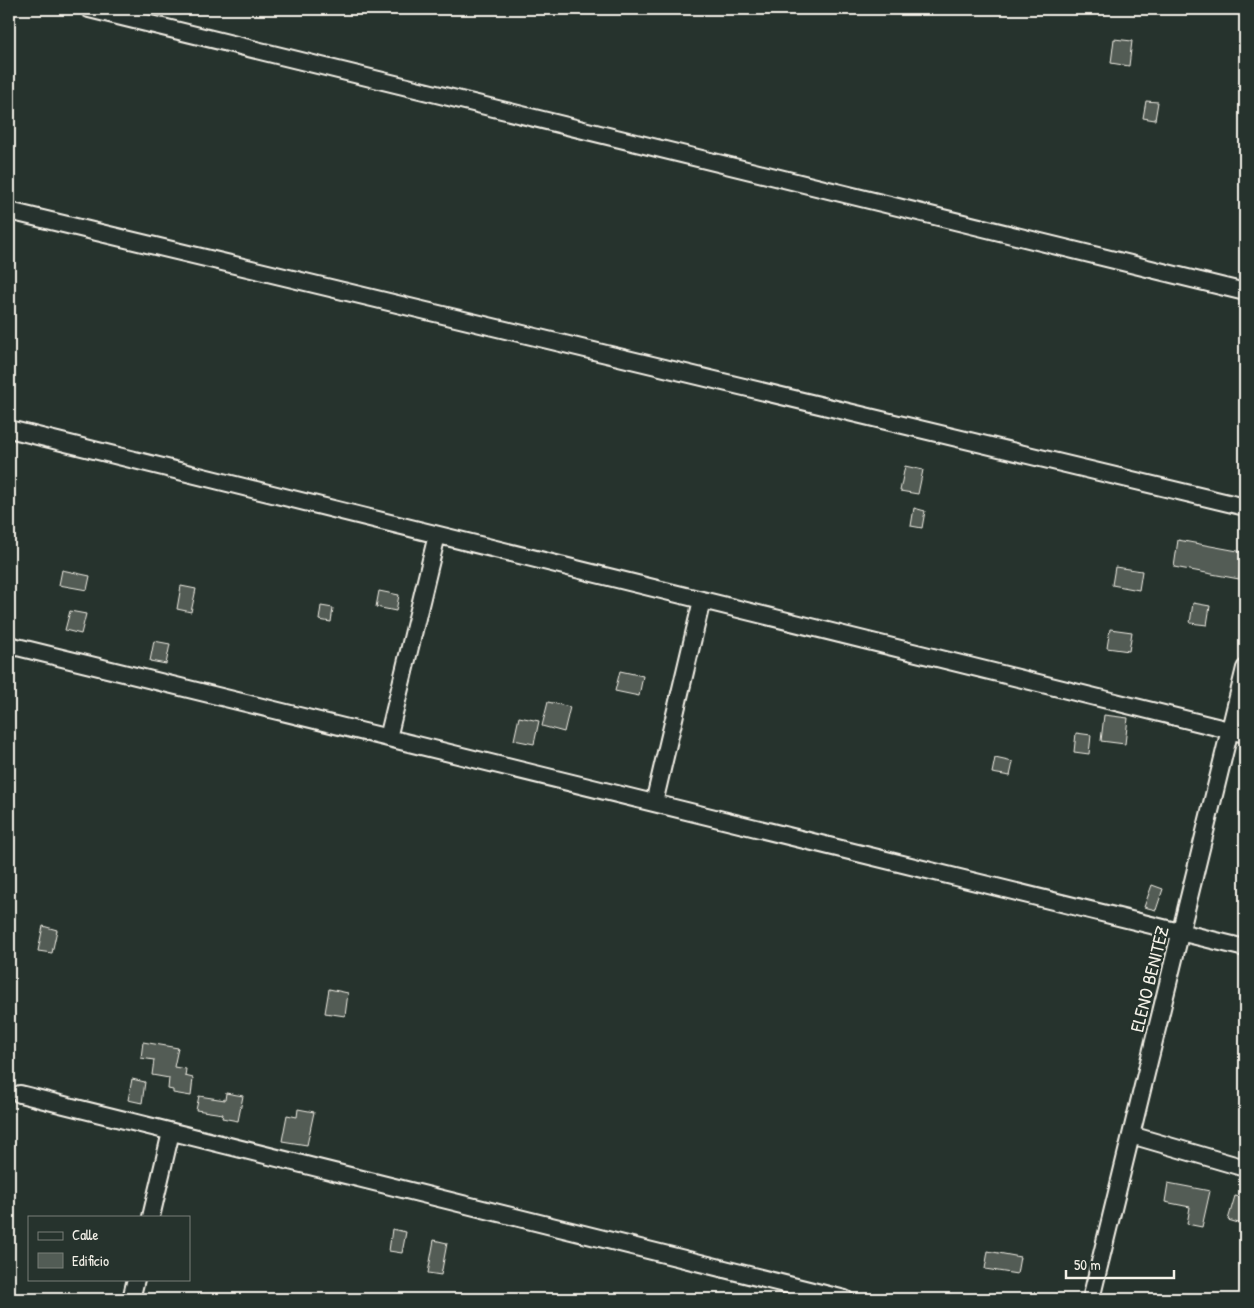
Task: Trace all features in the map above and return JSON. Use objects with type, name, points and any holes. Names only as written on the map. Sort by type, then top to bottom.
[{"type":"street","points":[[89,9],[1245,292]]},
{"type":"street","points":[[9,211],[1245,507]]},
{"type":"street","points":[[9,429],[1238,732]]},
{"type":"street","points":[[388,738],[437,535]]},
{"type":"street","points":[[654,804],[702,600]]},
{"type":"street","points":[[9,645],[1245,948]]},
{"type":"street","name":"ELENO BENITEZ","points":[[1091,1299],[1181,932],[1238,732],[1245,668]]},
{"type":"street","points":[[20,1094],[845,1299]]},
{"type":"street","points":[[150,1216],[171,1132]]},
{"type":"street","points":[[1131,1135],[1245,1168]]},
{"type":"street","points":[[131,1299],[136,1280]]},
{"type":"building","points":[[1114,39],[1132,41],[1129,66],[1111,63]]},
{"type":"building","points":[[1146,101],[1158,102],[1155,120],[1143,118]]},
{"type":"building","points":[[905,466],[923,470],[918,494],[900,491]]},
{"type":"building","points":[[914,508],[925,511],[922,528],[911,526]]},
{"type":"building","points":[[1178,540],[1243,552],[1239,579],[1174,567]]},
{"type":"building","points":[[1115,567],[1142,571],[1139,590],[1112,585]]},
{"type":"building","points":[[62,570],[90,576],[87,590],[59,585]]},
{"type":"building","points":[[181,586],[196,589],[191,612],[177,609]]},
{"type":"building","points":[[379,591],[399,595],[396,611],[376,607]]},
{"type":"building","points":[[1193,603],[1210,606],[1207,625],[1190,623]]},
{"type":"building","points":[[321,606],[333,608],[331,622],[319,620]]},
{"type":"building","points":[[70,611],[86,614],[81,634],[65,630]]},
{"type":"building","points":[[1110,629],[1132,632],[1129,651],[1107,648]]},
{"type":"building","points":[[154,641],[170,644],[166,664],[150,661]]},
{"type":"building","points":[[620,671],[643,676],[639,696],[615,691]]},
{"type":"building","points":[[548,702],[570,707],[564,732],[542,726]]},
{"type":"building","points":[[1104,715],[1128,718],[1125,744],[1101,741]]},
{"type":"building","points":[[519,717],[539,721],[534,744],[514,740]]},
{"type":"building","points":[[1076,733],[1091,735],[1089,754],[1074,752]]},
{"type":"building","points":[[995,758],[1013,762],[1010,776],[992,773]]},
{"type":"building","points":[[1152,885],[1163,889],[1156,910],[1144,907]]},
{"type":"building","points":[[43,926],[57,930],[52,953],[38,951]]},
{"type":"building","points":[[329,989],[348,993],[345,1016],[325,1013]]},
{"type":"building","points":[[143,1042],[178,1048],[174,1067],[186,1069],[185,1076],[193,1078],[191,1096],[173,1093],[173,1090],[168,1089],[169,1078],[152,1075],[154,1060],[141,1058]]},
{"type":"building","points":[[132,1079],[145,1082],[142,1103],[128,1100]]},
{"type":"building","points":[[226,1093],[243,1096],[238,1121],[222,1118],[223,1114],[196,1110],[199,1096],[225,1100]]},
{"type":"building","points":[[298,1109],[314,1112],[307,1145],[282,1141],[287,1115],[297,1117]]},
{"type":"building","points":[[1168,1183],[1210,1191],[1202,1227],[1187,1224],[1190,1207],[1165,1202]]},
{"type":"building","points":[[1235,1196],[1245,1198],[1242,1224],[1228,1220]]},
{"type":"building","points":[[392,1229],[406,1232],[402,1253],[389,1251]]},
{"type":"building","points":[[434,1240],[447,1243],[441,1275],[428,1273]]},
{"type":"building","points":[[988,1251],[1020,1257],[1017,1274],[985,1269]]}]
